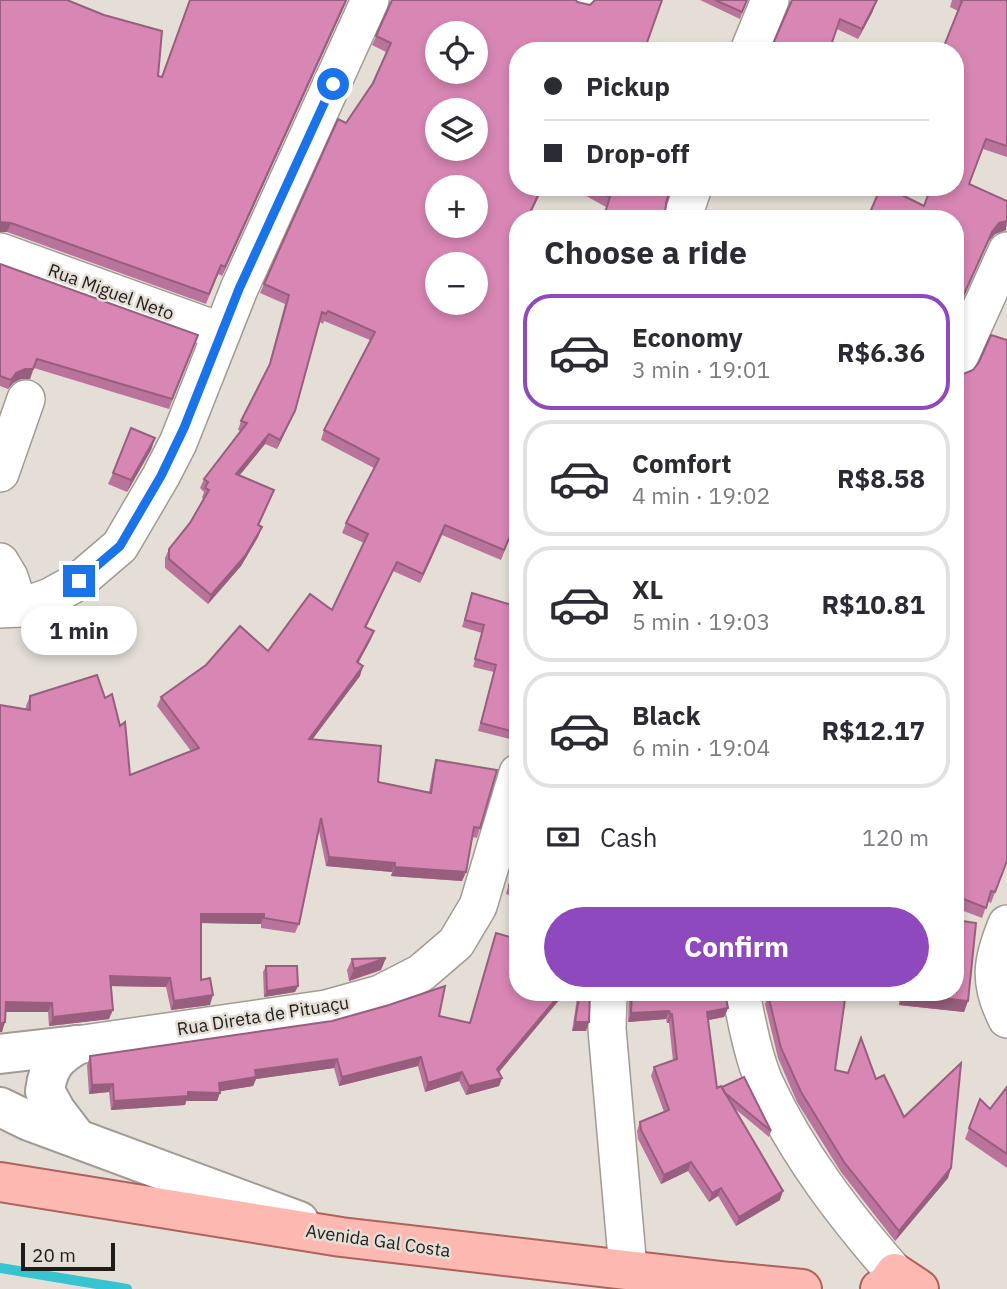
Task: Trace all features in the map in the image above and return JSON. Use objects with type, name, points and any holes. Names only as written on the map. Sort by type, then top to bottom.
[{"type":"main road","name":"Avenida Gal Costa","points":[[0,1182],[341,1237],[465,1253],[628,1269],[743,1286],[802,1289]]},
{"type":"street","points":[[0,562],[9,577],[10,608],[50,597],[79,581],[120,546],[178,443],[273,213],[370,0]]},
{"type":"street","points":[[754,42],[771,0]]},
{"type":"street","points":[[964,346],[1007,251]]},
{"type":"street","name":"Rua Miguel Neto","points":[[0,252],[222,332]]},
{"type":"street","points":[[0,472],[26,399]]},
{"type":"street","name":"Rua Direta de Pituaçu","points":[[0,1054],[326,1009],[380,994],[421,972],[456,943],[478,906],[509,803]]},
{"type":"street","points":[[1007,924],[995,953],[1000,971],[996,997],[1007,1018]]},
{"type":"street","points":[[608,1001],[607,1029],[628,1269]]},
{"type":"street","points":[[743,1001],[765,1084],[802,1153],[898,1284]]},
{"type":"street","points":[[75,1136],[45,1091],[51,1066],[59,1055],[77,1045]]},
{"type":"street","points":[[0,1107],[29,1121],[341,1237]]},
{"type":"building","points":[[0,0],[67,0],[104,15],[162,31],[158,76],[162,77],[190,0],[346,0],[225,267],[221,265],[209,294],[11,223],[0,222]]},
{"type":"building","points":[[392,0],[576,0],[590,5],[595,0],[662,0],[647,42],[509,42],[509,196],[538,196],[531,210],[509,210],[509,539],[504,550],[445,525],[423,574],[397,562],[365,627],[374,631],[357,662],[363,666],[309,739],[381,746],[378,782],[431,793],[436,760],[497,770],[480,828],[474,827],[466,872],[395,867],[395,863],[329,857],[321,818],[299,924],[264,918],[264,914],[201,914],[201,980],[210,978],[213,995],[174,1001],[170,978],[110,976],[113,1010],[53,1017],[52,1003],[6,1002],[5,1022],[0,1024],[0,705],[30,710],[30,696],[97,675],[105,698],[112,694],[120,726],[125,722],[130,775],[199,748],[161,697],[206,665],[240,626],[268,651],[310,594],[332,610],[368,534],[346,523],[379,459],[324,430],[375,332],[328,311],[326,314],[322,312],[295,411],[280,440],[269,434],[236,474],[274,490],[258,525],[262,527],[245,556],[211,595],[169,559],[169,549],[190,523],[209,490],[205,488],[208,482],[204,479],[247,423],[241,421],[270,364],[289,295],[264,284],[338,119],[346,123],[373,83],[391,43],[376,36]]},
{"type":"building","points":[[715,0],[747,0],[742,12]]},
{"type":"building","points":[[792,0],[877,0],[862,29],[840,19],[832,42],[774,42]]},
{"type":"building","points":[[960,0],[1007,0],[1007,146],[986,139],[969,184],[1007,201],[1007,221],[999,223],[992,232],[964,294],[964,210],[871,210],[877,196],[904,196],[924,206],[928,196],[964,196],[964,42],[946,42],[962,1]]},
{"type":"building","points":[[608,196],[668,196],[665,210],[606,210]]},
{"type":"building","points":[[0,264],[198,335],[172,399],[37,359],[33,369],[16,373],[11,380],[0,376]]},
{"type":"building","points":[[991,335],[1007,340],[1007,861],[995,892],[991,891],[986,908],[964,899],[964,374],[973,370]]},
{"type":"building","points":[[131,428],[155,438],[131,480],[113,473]]},
{"type":"building","points":[[472,593],[509,604],[509,731],[481,723],[496,665],[475,659],[484,625],[465,620]]},
{"type":"building","points":[[964,921],[976,923],[968,1001],[964,1001]]},
{"type":"building","points":[[496,933],[509,937],[509,1001],[554,1001],[497,1069],[502,1078],[469,1086],[462,1072],[428,1083],[421,1057],[342,1077],[337,1059],[255,1070],[256,1077],[219,1083],[220,1093],[188,1092],[188,1096],[114,1101],[113,1084],[92,1085],[90,1056],[332,1021],[445,986],[439,1016],[470,1023]]},
{"type":"building","points":[[386,958],[354,969],[352,959]]},
{"type":"building","points":[[266,966],[297,966],[298,986],[267,991]]},
{"type":"building","points":[[578,1001],[590,1001],[589,1022],[575,1022]]},
{"type":"building","points":[[632,1001],[727,1001],[728,1008],[707,1012],[717,1088],[721,1086],[783,1191],[739,1217],[721,1188],[712,1193],[691,1162],[664,1175],[641,1130],[640,1122],[669,1110],[654,1067],[677,1059],[672,1014],[669,1011],[631,1013]]},
{"type":"building","points":[[769,1001],[845,1001],[835,1070],[848,1073],[861,1038],[876,1079],[884,1075],[904,1117],[961,1063],[951,1168],[899,1231],[844,1162],[801,1092],[781,1048]]},
{"type":"building","points":[[744,1077],[771,1131],[725,1093],[722,1087]]},
{"type":"building","points":[[1007,1087],[1007,1154],[969,1128],[980,1099],[990,1109]]},
{"type":"waterway","points":[[0,1268],[127,1289]]},
{"type":"route","points":[[79,581],[120,546],[178,443],[239,289],[333,84]]}]
